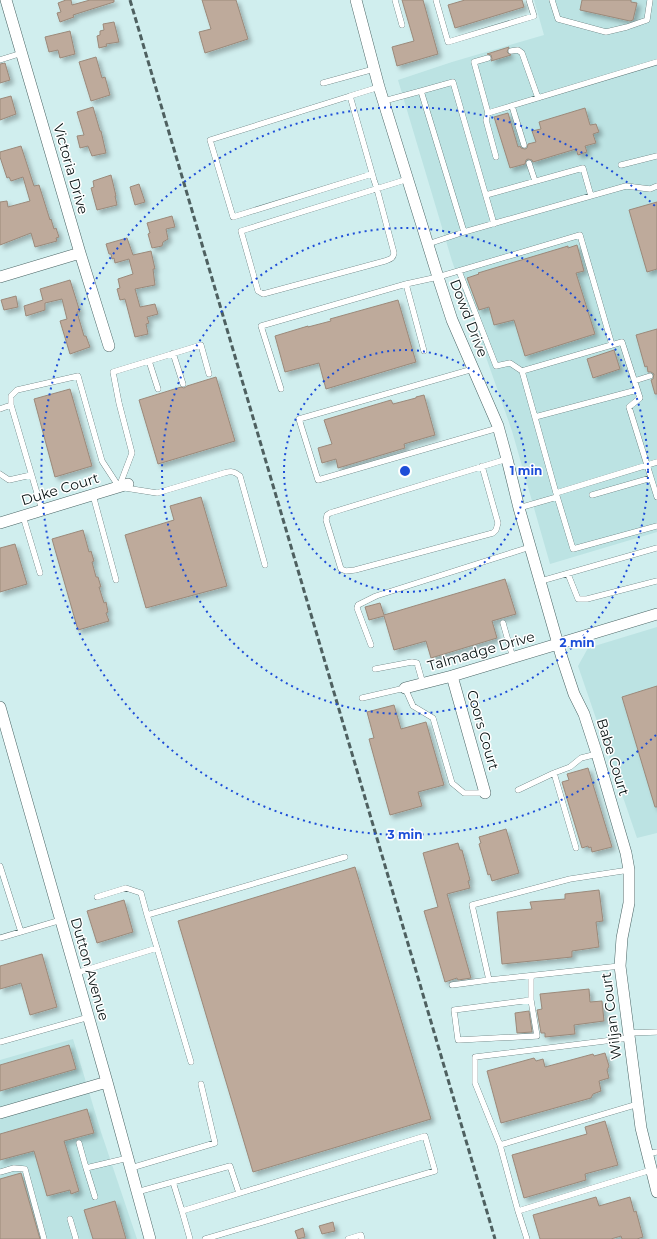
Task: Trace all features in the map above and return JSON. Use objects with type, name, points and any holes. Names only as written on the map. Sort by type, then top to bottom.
[{"type":"street","name":"Victoria Drive","points":[[6,0],[80,253],[109,346]]},
{"type":"street","name":"Dowd Drive","points":[[356,0],[379,87],[452,320],[498,428],[558,644]]},
{"type":"street","points":[[0,277],[80,253]]},
{"type":"street","name":"Duke Court","points":[[0,523],[123,486]]},
{"type":"street","name":"Talmadge Drive","points":[[405,688],[452,676],[657,614]]},
{"type":"street","name":"Babe Court","points":[[558,644],[574,694],[584,714],[597,754],[622,840],[629,870],[630,882]]},
{"type":"street","name":"Coors Court","points":[[452,676],[486,793]]},
{"type":"street","name":"Dutton Avenue","points":[[0,707],[89,1018],[150,1239]]},
{"type":"street","name":"Wiljan Court","points":[[630,882],[629,903],[622,938],[620,966],[641,1128],[652,1153],[651,1170],[657,1192]]},
{"type":"street","points":[[0,1113],[107,1082]]},
{"type":"lane","points":[[395,0],[402,25]]},
{"type":"lane","points":[[436,0],[448,42],[534,16],[529,0]]},
{"type":"lane","points":[[552,0],[558,19],[606,32],[647,20],[650,0]]},
{"type":"lane","points":[[511,51],[518,50],[525,58],[538,98]]},
{"type":"lane","points":[[0,60],[22,53]]},
{"type":"lane","points":[[488,58],[474,62],[488,113],[486,120],[496,157]]},
{"type":"lane","points":[[488,113],[657,62]]},
{"type":"lane","points":[[323,83],[374,69]]},
{"type":"lane","points":[[384,101],[453,82],[494,224]]},
{"type":"lane","points":[[372,174],[233,217],[210,140],[379,87]]},
{"type":"lane","points":[[421,91],[464,232]]},
{"type":"lane","points":[[350,96],[377,189],[394,253],[391,259],[263,294],[258,290],[241,231],[377,189],[408,179]]},
{"type":"lane","points":[[512,106],[524,145]]},
{"type":"lane","points":[[621,165],[657,156]]},
{"type":"lane","points":[[529,163],[535,181]]},
{"type":"lane","points":[[486,195],[583,168],[591,196]]},
{"type":"lane","points":[[427,244],[626,186],[650,188],[657,186]]},
{"type":"lane","points":[[281,389],[261,326],[580,236],[612,345]]},
{"type":"lane","points":[[459,271],[496,366],[510,363],[522,371],[556,495],[573,550],[657,526]]},
{"type":"lane","points":[[406,284],[424,351]]},
{"type":"lane","points":[[522,371],[622,342],[640,398],[630,407],[657,497]]},
{"type":"lane","points":[[123,486],[132,453],[119,403],[113,372],[201,345],[209,374]]},
{"type":"lane","points":[[173,353],[183,384]]},
{"type":"lane","points":[[149,361],[158,389]]},
{"type":"lane","points":[[473,369],[299,419],[318,480],[498,428]]},
{"type":"lane","points":[[42,510],[11,405],[11,396],[17,390],[78,376],[102,461],[123,486],[157,492],[231,471],[236,472],[240,476],[265,565]]},
{"type":"lane","points":[[634,381],[650,376]]},
{"type":"lane","points":[[535,417],[637,390]]},
{"type":"lane","points":[[0,408],[11,405]]},
{"type":"lane","points":[[482,466],[498,524],[493,533],[355,570],[346,571],[341,569],[326,520],[327,515],[482,466],[507,459]]},
{"type":"lane","points":[[519,508],[657,462]]},
{"type":"lane","points":[[0,474],[9,480],[31,475]]},
{"type":"lane","points":[[592,495],[651,478]]},
{"type":"lane","points":[[93,495],[116,580]]},
{"type":"lane","points":[[24,516],[40,573]]},
{"type":"lane","points":[[371,645],[357,608],[358,605],[376,596],[530,547]]},
{"type":"lane","points":[[541,581],[657,548]]},
{"type":"lane","points":[[568,574],[578,599],[587,599],[657,581]]},
{"type":"lane","points":[[503,623],[513,658]]},
{"type":"lane","points":[[375,669],[412,662],[417,663],[423,684]]},
{"type":"lane","points":[[362,698],[405,688],[413,706],[433,718],[452,783],[464,792],[486,793]]},
{"type":"lane","points":[[518,790],[570,767],[581,758],[597,754]]},
{"type":"lane","points":[[554,773],[576,848]]},
{"type":"lane","points":[[147,915],[344,857]]},
{"type":"lane","points":[[0,866],[21,932]]},
{"type":"lane","points":[[489,980],[472,905],[570,879],[629,870]]},
{"type":"lane","points":[[97,898],[126,888],[141,892],[191,1062]]},
{"type":"lane","points":[[0,938],[61,920]]},
{"type":"lane","points":[[76,973],[157,948]]},
{"type":"lane","points":[[452,985],[620,966]]},
{"type":"lane","points":[[531,976],[531,1000],[537,1036],[458,1040],[454,1010],[531,1000]]},
{"type":"lane","points":[[0,1042],[89,1018]]},
{"type":"lane","points":[[527,1239],[500,1145],[475,1083],[475,1057],[657,1032]]},
{"type":"lane","points":[[86,1168],[129,1163],[215,1143],[201,1084]]},
{"type":"lane","points":[[500,1145],[638,1104]]},
{"type":"lane","points":[[182,1211],[425,1136],[435,1171],[205,1239]]},
{"type":"lane","points":[[79,1143],[95,1197]]},
{"type":"lane","points":[[137,1192],[230,1166],[239,1193]]},
{"type":"lane","points":[[0,1172],[14,1168],[25,1169],[44,1239]]},
{"type":"lane","points":[[518,1211],[651,1170]]},
{"type":"lane","points":[[173,1182],[190,1239]]},
{"type":"lane","points":[[70,1219],[76,1239]]},
{"type":"lane","points":[[348,1239],[361,1235],[362,1239]]},
{"type":"shaded area","points":[[534,0],[657,0],[657,532],[550,564],[512,431],[452,261],[398,80],[452,62],[544,35]]},
{"type":"shaded area","points":[[657,627],[657,833],[637,838],[578,666],[588,648]]},
{"type":"shaded area","points":[[73,1039],[101,1132],[137,1239],[0,1239],[0,1060]]},
{"type":"building","points":[[71,0],[72,5],[90,0],[114,0],[114,2],[73,15],[74,17],[60,22],[57,13],[61,12],[58,3]]},
{"type":"building","points":[[202,0],[236,0],[248,39],[205,53],[199,32],[211,29]]},
{"type":"building","points":[[402,0],[423,0],[438,54],[397,66],[392,47],[414,41]]},
{"type":"building","points":[[465,0],[522,0],[524,7],[455,28],[448,5]]},
{"type":"building","points":[[582,0],[631,0],[631,2],[637,3],[633,20],[630,21],[580,10]]},
{"type":"building","points":[[114,22],[119,42],[106,44],[107,46],[99,48],[97,36],[100,35],[100,31],[104,30],[103,24]]},
{"type":"building","points":[[70,31],[75,54],[60,58],[58,50],[49,52],[45,37]]},
{"type":"building","points":[[509,47],[507,52],[511,55],[491,61],[491,55],[487,54]]},
{"type":"building","points":[[96,57],[102,78],[105,77],[110,95],[91,101],[79,62]]},
{"type":"building","points":[[5,63],[10,80],[0,83],[0,64]]},
{"type":"building","points":[[11,96],[16,114],[0,120],[0,99]]},
{"type":"building","points":[[93,107],[106,153],[92,156],[88,146],[80,148],[77,136],[84,135],[77,112]]},
{"type":"building","points":[[585,108],[590,125],[596,124],[599,132],[593,134],[596,143],[585,146],[587,152],[578,155],[576,149],[533,162],[532,160],[528,159],[526,160],[525,164],[510,168],[494,117],[508,113],[518,147],[520,146],[521,148],[525,149],[527,148],[528,144],[536,142],[532,131],[541,129],[539,122]]},
{"type":"building","points":[[21,146],[34,186],[39,185],[50,220],[51,219],[54,229],[56,228],[59,237],[56,238],[57,241],[35,247],[31,233],[0,245],[0,202],[7,201],[8,207],[30,201],[23,177],[11,181],[9,177],[7,178],[0,157],[0,152]]},
{"type":"building","points":[[111,175],[117,205],[97,210],[91,188],[94,187],[93,181]]},
{"type":"building","points":[[139,184],[145,202],[135,205],[130,187]]},
{"type":"building","points":[[657,202],[657,269],[647,272],[629,210]]},
{"type":"building","points":[[172,216],[175,227],[166,229],[168,239],[163,242],[162,246],[152,248],[147,223]]},
{"type":"building","points":[[127,238],[133,255],[151,251],[155,269],[153,269],[155,285],[135,289],[140,307],[155,304],[158,314],[147,317],[149,323],[146,324],[148,334],[135,337],[125,299],[120,300],[117,289],[120,288],[118,279],[133,274],[129,259],[115,263],[114,258],[112,259],[111,254],[109,254],[106,244]]},
{"type":"building","points":[[577,245],[584,271],[576,273],[595,334],[525,356],[514,320],[494,325],[489,307],[479,310],[467,278],[479,274],[478,273],[568,246],[568,248]]},
{"type":"building","points":[[70,280],[80,312],[77,312],[84,336],[86,336],[90,347],[70,354],[60,321],[67,319],[62,299],[45,303],[45,310],[26,316],[24,306],[43,300],[40,289]]},
{"type":"building","points":[[16,296],[18,307],[4,310],[1,300]]},
{"type":"building","points":[[398,300],[416,362],[326,389],[319,363],[285,372],[275,336],[331,321],[330,319]]},
{"type":"building","points":[[657,329],[657,394],[655,394],[651,380],[653,379],[654,374],[648,372],[647,366],[645,367],[636,335]]},
{"type":"building","points":[[614,350],[620,369],[593,378],[587,359]]},
{"type":"building","points":[[216,377],[235,441],[158,464],[139,400],[181,387],[184,388]]},
{"type":"building","points":[[70,389],[92,466],[55,477],[34,399]]},
{"type":"building","points":[[424,395],[435,435],[404,444],[405,448],[338,468],[336,459],[322,463],[318,448],[332,444],[324,420],[391,400],[393,404]]},
{"type":"building","points":[[201,497],[227,586],[146,608],[125,535],[174,520],[170,506]]},
{"type":"building","points":[[83,530],[89,552],[91,551],[94,561],[92,562],[96,577],[98,577],[101,587],[99,587],[104,603],[106,602],[108,612],[106,613],[109,621],[78,630],[52,539]]},
{"type":"building","points":[[15,544],[27,584],[0,592],[0,548]]},
{"type":"building","points":[[505,579],[516,614],[492,621],[497,638],[431,658],[426,641],[394,650],[384,616],[369,620],[365,607],[380,603],[384,615]]},
{"type":"building","points":[[657,686],[657,807],[655,807],[622,697]]},
{"type":"building","points":[[394,705],[401,729],[426,722],[444,785],[418,792],[422,806],[390,815],[369,739],[374,738],[367,712]]},
{"type":"building","points":[[588,768],[612,847],[592,852],[591,847],[589,848],[588,846],[582,848],[562,782],[569,780],[567,774]]},
{"type":"building","points":[[506,829],[519,873],[492,881],[490,874],[488,875],[479,844],[481,843],[479,837]]},
{"type":"building","points":[[458,843],[460,850],[462,850],[470,880],[468,881],[470,888],[447,894],[471,978],[458,980],[457,978],[445,982],[424,911],[438,907],[423,853]]},
{"type":"building","points":[[355,867],[431,1119],[253,1172],[178,921]]},
{"type":"building","points":[[599,890],[603,921],[596,922],[599,947],[572,951],[572,957],[502,964],[497,912],[532,909],[530,902],[565,899],[565,894]]},
{"type":"building","points":[[124,900],[133,932],[97,943],[87,911]]},
{"type":"building","points":[[42,954],[57,1007],[30,1015],[21,983],[0,989],[0,966]]},
{"type":"building","points":[[589,989],[590,1002],[602,1001],[604,1021],[574,1025],[575,1034],[545,1037],[545,1033],[541,1033],[537,1010],[542,1009],[540,994]]},
{"type":"building","points":[[529,1011],[532,1032],[517,1033],[515,1013]]},
{"type":"building","points":[[69,1045],[76,1069],[0,1091],[0,1065]]},
{"type":"building","points":[[605,1053],[609,1066],[607,1070],[609,1078],[599,1081],[601,1091],[593,1094],[591,1098],[501,1123],[487,1071],[534,1058],[536,1061],[543,1059],[545,1067],[593,1054],[594,1056]]},
{"type":"building","points":[[87,1109],[94,1133],[64,1141],[79,1191],[71,1194],[70,1190],[47,1196],[34,1151],[0,1160],[0,1134]]},
{"type":"building","points":[[605,1121],[618,1165],[585,1174],[586,1180],[524,1198],[512,1155],[587,1134],[585,1127]]},
{"type":"building","points":[[21,1173],[40,1239],[0,1239],[0,1179]]},
{"type":"building","points":[[596,1197],[599,1206],[630,1197],[634,1212],[636,1211],[643,1237],[637,1239],[622,1239],[621,1236],[611,1239],[540,1239],[533,1215]]},
{"type":"building","points":[[115,1201],[126,1239],[93,1239],[84,1210]]},
{"type":"building","points":[[333,1222],[335,1231],[322,1234],[319,1226]]},
{"type":"building","points":[[303,1228],[305,1237],[298,1239],[295,1231]]},
{"type":"railway","points":[[130,0],[495,1239]]}]
